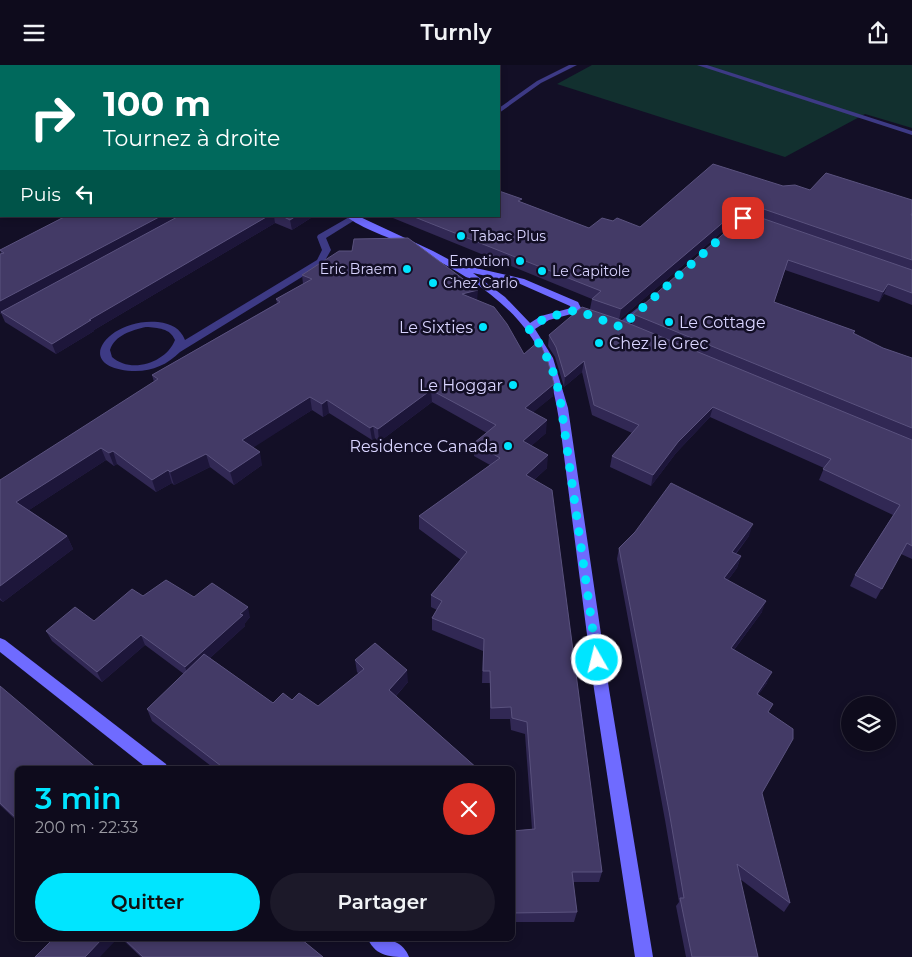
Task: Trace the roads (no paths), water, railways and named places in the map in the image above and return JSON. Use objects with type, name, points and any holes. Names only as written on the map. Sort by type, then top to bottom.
[{"type":"street","points":[[500,110],[539,82],[574,65]]},
{"type":"street","points":[[700,65],[912,133]]},
{"type":"street","points":[[178,349],[179,336],[174,330],[167,326],[146,324],[134,326],[113,337],[107,344],[105,351],[107,357],[119,366],[140,368],[162,362],[178,349],[320,262],[326,257],[328,250],[321,237],[352,217],[430,251],[460,268],[503,300],[540,343],[552,367],[560,398],[600,679],[644,957]]},
{"type":"street","points":[[460,268],[521,281],[575,304],[576,310]]},
{"type":"street","points":[[529,329],[545,318],[576,310],[617,325],[650,301]]},
{"type":"street","points":[[0,644],[156,766]]},
{"type":"street","points":[[380,941],[400,957]]},
{"type":"place","name":"Tabac Plus","points":[[461,236]]},
{"type":"place","name":"Emotion","points":[[520,261]]},
{"type":"place","name":"Eric Braem","points":[[407,269]]},
{"type":"place","name":"Le Capitole","points":[[542,271]]},
{"type":"place","name":"Chez Carlo","points":[[433,283]]},
{"type":"place","name":"Le Cottage","points":[[669,322]]},
{"type":"place","name":"Le Sixties","points":[[483,327]]},
{"type":"place","name":"Chez le Grec","points":[[599,343]]},
{"type":"place","name":"Le Hoggar","points":[[513,385]]},
{"type":"place","name":"Residence Canada","points":[[508,446]]}]
